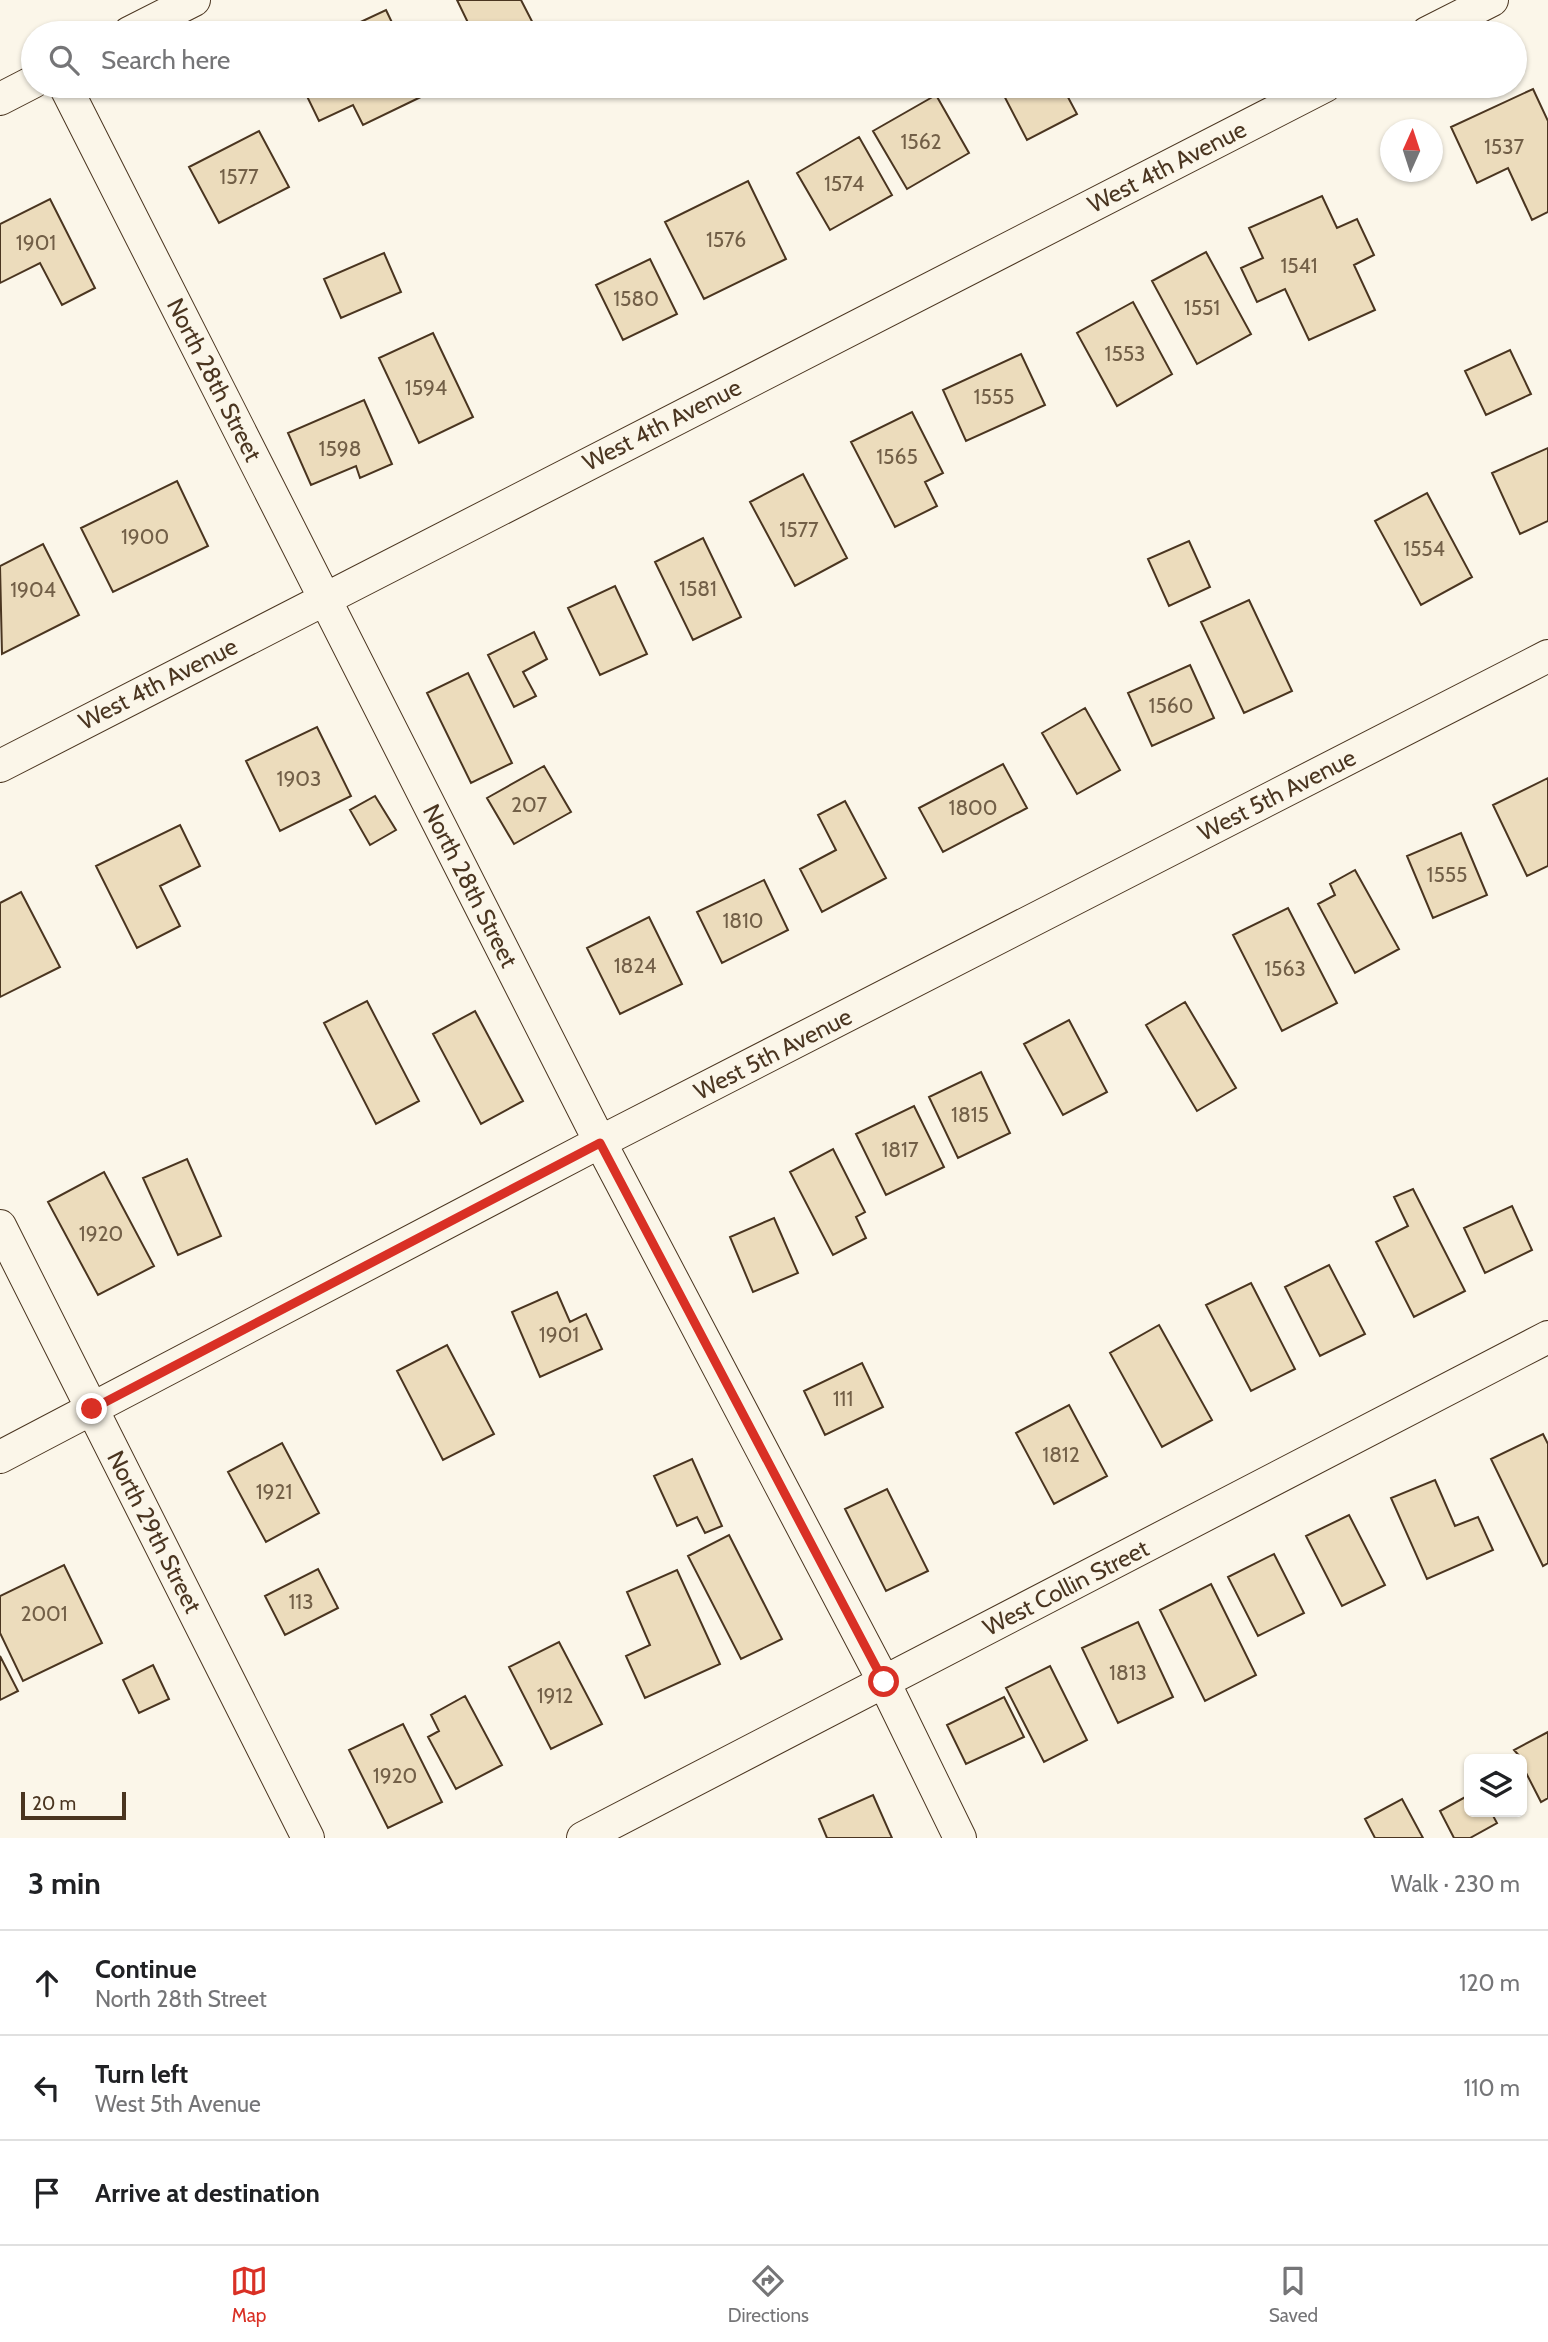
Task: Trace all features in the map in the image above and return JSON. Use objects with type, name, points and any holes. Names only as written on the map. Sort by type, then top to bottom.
[{"type":"street","points":[[153,21],[194,0]]},
{"type":"street","points":[[1451,21],[1492,0]]},
{"type":"street","points":[[0,99],[21,88]]},
{"type":"street","name":"North 28th Street","points":[[71,98],[600,1143],[884,1682],[960,1838]]},
{"type":"street","name":"West 4th Avenue","points":[[0,766],[1302,98]]},
{"type":"street","name":"West 5th Avenue","points":[[0,1457],[600,1143],[1548,656]]},
{"type":"street","name":"North 29th Street","points":[[0,1226],[309,1838]]},
{"type":"street","name":"West Collin Street","points":[[583,1838],[1548,1337]]},
{"type":"building","points":[[457,0],[521,0],[532,21],[467,21]]},
{"type":"building","points":[[386,10],[391,21],[363,21]]},
{"type":"building","points":[[1533,89],[1548,121],[1548,212],[1532,220],[1508,168],[1477,183],[1451,127],[1514,98],[1527,98],[1527,92]]},
{"type":"building","points":[[308,98],[419,98],[363,125],[353,105],[319,121]]},
{"type":"building","points":[[931,98],[938,98],[969,153],[907,189],[873,131]]},
{"type":"building","points":[[1005,98],[1068,98],[1077,114],[1027,140]]},
{"type":"building","points":[[259,131],[289,187],[219,223],[189,167]]},
{"type":"building","points":[[859,137],[892,195],[830,230],[797,173]]},
{"type":"building","points":[[748,181],[786,259],[704,299],[665,222]]},
{"type":"building","points":[[1322,196],[1337,228],[1357,219],[1374,255],[1354,265],[1375,310],[1309,340],[1285,289],[1257,302],[1241,268],[1263,258],[1249,228]]},
{"type":"building","points":[[50,199],[95,288],[62,305],[40,263],[0,283],[0,224]]},
{"type":"building","points":[[1206,252],[1251,334],[1197,364],[1152,281]]},
{"type":"building","points":[[384,253],[401,292],[341,318],[324,279]]},
{"type":"building","points":[[650,259],[677,314],[623,340],[596,285]]},
{"type":"building","points":[[1133,302],[1172,374],[1117,406],[1077,333]]},
{"type":"building","points":[[433,333],[473,417],[419,443],[379,358]]},
{"type":"building","points":[[1510,350],[1531,394],[1486,415],[1465,371]]},
{"type":"building","points":[[1021,354],[1045,405],[966,441],[943,390]]},
{"type":"building","points":[[364,400],[392,464],[360,478],[356,466],[311,485],[288,433]]},
{"type":"building","points":[[912,412],[943,473],[925,482],[937,506],[895,527],[851,442]]},
{"type":"building","points":[[1548,448],[1548,521],[1520,534],[1492,473]]},
{"type":"building","points":[[803,474],[847,558],[795,586],[750,502]]},
{"type":"building","points":[[177,481],[208,546],[113,592],[81,528]]},
{"type":"building","points":[[1427,493],[1472,577],[1421,605],[1375,521]]},
{"type":"building","points":[[703,538],[741,617],[693,640],[655,562]]},
{"type":"building","points":[[1189,541],[1210,587],[1169,606],[1148,559]]},
{"type":"building","points":[[43,544],[79,615],[2,654],[0,566]]},
{"type":"building","points":[[615,586],[647,654],[600,675],[568,608]]},
{"type":"building","points":[[1249,600],[1292,691],[1244,713],[1201,622]]},
{"type":"building","points":[[534,632],[547,659],[523,672],[536,696],[514,707],[488,655]]},
{"type":"building","points":[[1190,665],[1214,718],[1152,746],[1128,693]]},
{"type":"building","points":[[468,673],[512,763],[471,783],[427,693]]},
{"type":"building","points":[[1085,708],[1120,770],[1077,794],[1042,733]]},
{"type":"building","points":[[317,727],[351,796],[280,831],[246,761]]},
{"type":"building","points":[[1003,764],[1027,808],[943,852],[919,808]]},
{"type":"building","points":[[544,766],[571,812],[514,844],[487,798]]},
{"type":"building","points":[[1548,778],[1548,866],[1527,876],[1493,805]]},
{"type":"building","points":[[375,796],[396,830],[370,845],[350,810]]},
{"type":"building","points":[[845,801],[886,878],[822,912],[800,869],[836,850],[818,815]]},
{"type":"building","points":[[180,825],[200,866],[160,886],[180,926],[137,948],[96,866]]},
{"type":"building","points":[[1461,833],[1487,895],[1433,918],[1407,856]]},
{"type":"building","points":[[1355,870],[1399,949],[1355,973],[1318,904],[1335,895],[1330,884]]},
{"type":"building","points":[[764,880],[788,930],[722,963],[697,912]]},
{"type":"building","points":[[21,892],[60,967],[0,997],[0,903]]},
{"type":"building","points":[[1288,908],[1337,1003],[1282,1031],[1233,935]]},
{"type":"building","points":[[649,917],[682,984],[620,1014],[587,948]]},
{"type":"building","points":[[367,1001],[419,1101],[376,1124],[324,1023]]},
{"type":"building","points":[[1185,1002],[1236,1088],[1197,1111],[1146,1025]]},
{"type":"building","points":[[475,1011],[523,1101],[481,1124],[433,1034]]},
{"type":"building","points":[[1069,1020],[1107,1092],[1063,1115],[1024,1044]]},
{"type":"building","points":[[981,1072],[1010,1133],[958,1158],[929,1097]]},
{"type":"building","points":[[914,1106],[944,1167],[886,1195],[856,1134]]},
{"type":"building","points":[[833,1149],[865,1212],[856,1217],[866,1238],[833,1255],[790,1172]]},
{"type":"building","points":[[187,1159],[221,1236],[178,1255],[143,1178]]},
{"type":"building","points":[[104,1172],[154,1266],[98,1295],[48,1202]]},
{"type":"building","points":[[1413,1189],[1465,1291],[1414,1317],[1376,1242],[1408,1226],[1394,1197]]},
{"type":"building","points":[[1512,1206],[1532,1250],[1485,1273],[1464,1228]]},
{"type":"building","points":[[774,1218],[798,1273],[753,1292],[730,1237]]},
{"type":"building","points":[[1329,1265],[1365,1334],[1320,1356],[1285,1287]]},
{"type":"building","points":[[1251,1283],[1295,1369],[1251,1391],[1206,1305]]},
{"type":"building","points":[[557,1292],[570,1322],[586,1314],[602,1349],[540,1377],[512,1312]]},
{"type":"building","points":[[1159,1325],[1212,1420],[1162,1447],[1110,1353]]},
{"type":"building","points":[[447,1345],[494,1434],[443,1460],[397,1371]]},
{"type":"building","points":[[862,1363],[883,1407],[825,1435],[804,1391]]},
{"type":"building","points":[[1069,1405],[1107,1476],[1054,1504],[1016,1433]]},
{"type":"building","points":[[1543,1434],[1548,1444],[1548,1563],[1543,1566],[1491,1459]]},
{"type":"building","points":[[282,1443],[319,1513],[266,1542],[228,1472]]},
{"type":"building","points":[[692,1459],[722,1526],[705,1533],[697,1517],[677,1526],[654,1476]]},
{"type":"building","points":[[1435,1480],[1455,1526],[1478,1517],[1493,1550],[1427,1579],[1391,1498]]},
{"type":"building","points":[[887,1489],[928,1571],[886,1591],[845,1509]]},
{"type":"building","points":[[1349,1515],[1385,1585],[1342,1606],[1306,1536]]},
{"type":"building","points":[[729,1535],[782,1639],[741,1659],[688,1556]]},
{"type":"building","points":[[1274,1554],[1304,1613],[1258,1636],[1228,1577]]},
{"type":"building","points":[[64,1565],[102,1643],[23,1681],[0,1633],[0,1596]]},
{"type":"building","points":[[318,1569],[338,1608],[285,1635],[265,1596]]},
{"type":"building","points":[[677,1570],[720,1664],[645,1698],[626,1656],[650,1645],[627,1592]]},
{"type":"building","points":[[1211,1584],[1256,1675],[1205,1701],[1160,1610]]},
{"type":"building","points":[[1138,1622],[1173,1697],[1118,1723],[1082,1648]]},
{"type":"building","points":[[559,1642],[602,1724],[551,1749],[509,1667]]},
{"type":"building","points":[[0,1656],[18,1691],[0,1700]]},
{"type":"building","points":[[153,1665],[169,1699],[139,1713],[123,1680]]},
{"type":"building","points":[[1050,1666],[1087,1740],[1044,1762],[1006,1688]]},
{"type":"building","points":[[465,1696],[502,1765],[456,1789],[428,1737],[439,1731],[431,1715]]},
{"type":"building","points":[[1004,1697],[1024,1737],[966,1764],[947,1725]]},
{"type":"building","points":[[403,1724],[442,1802],[388,1828],[349,1750]]},
{"type":"building","points":[[1548,1732],[1548,1798],[1541,1802],[1527,1775],[1527,1754],[1518,1754],[1514,1750]]},
{"type":"building","points":[[873,1795],[892,1838],[827,1838],[819,1819]]},
{"type":"building","points":[[1464,1798],[1464,1817],[1494,1817],[1497,1823],[1470,1838],[1454,1838],[1440,1811]]},
{"type":"building","points":[[1402,1799],[1423,1838],[1375,1838],[1365,1819]]},
{"type":"route","points":[[92,1409],[600,1143],[884,1682]]}]
